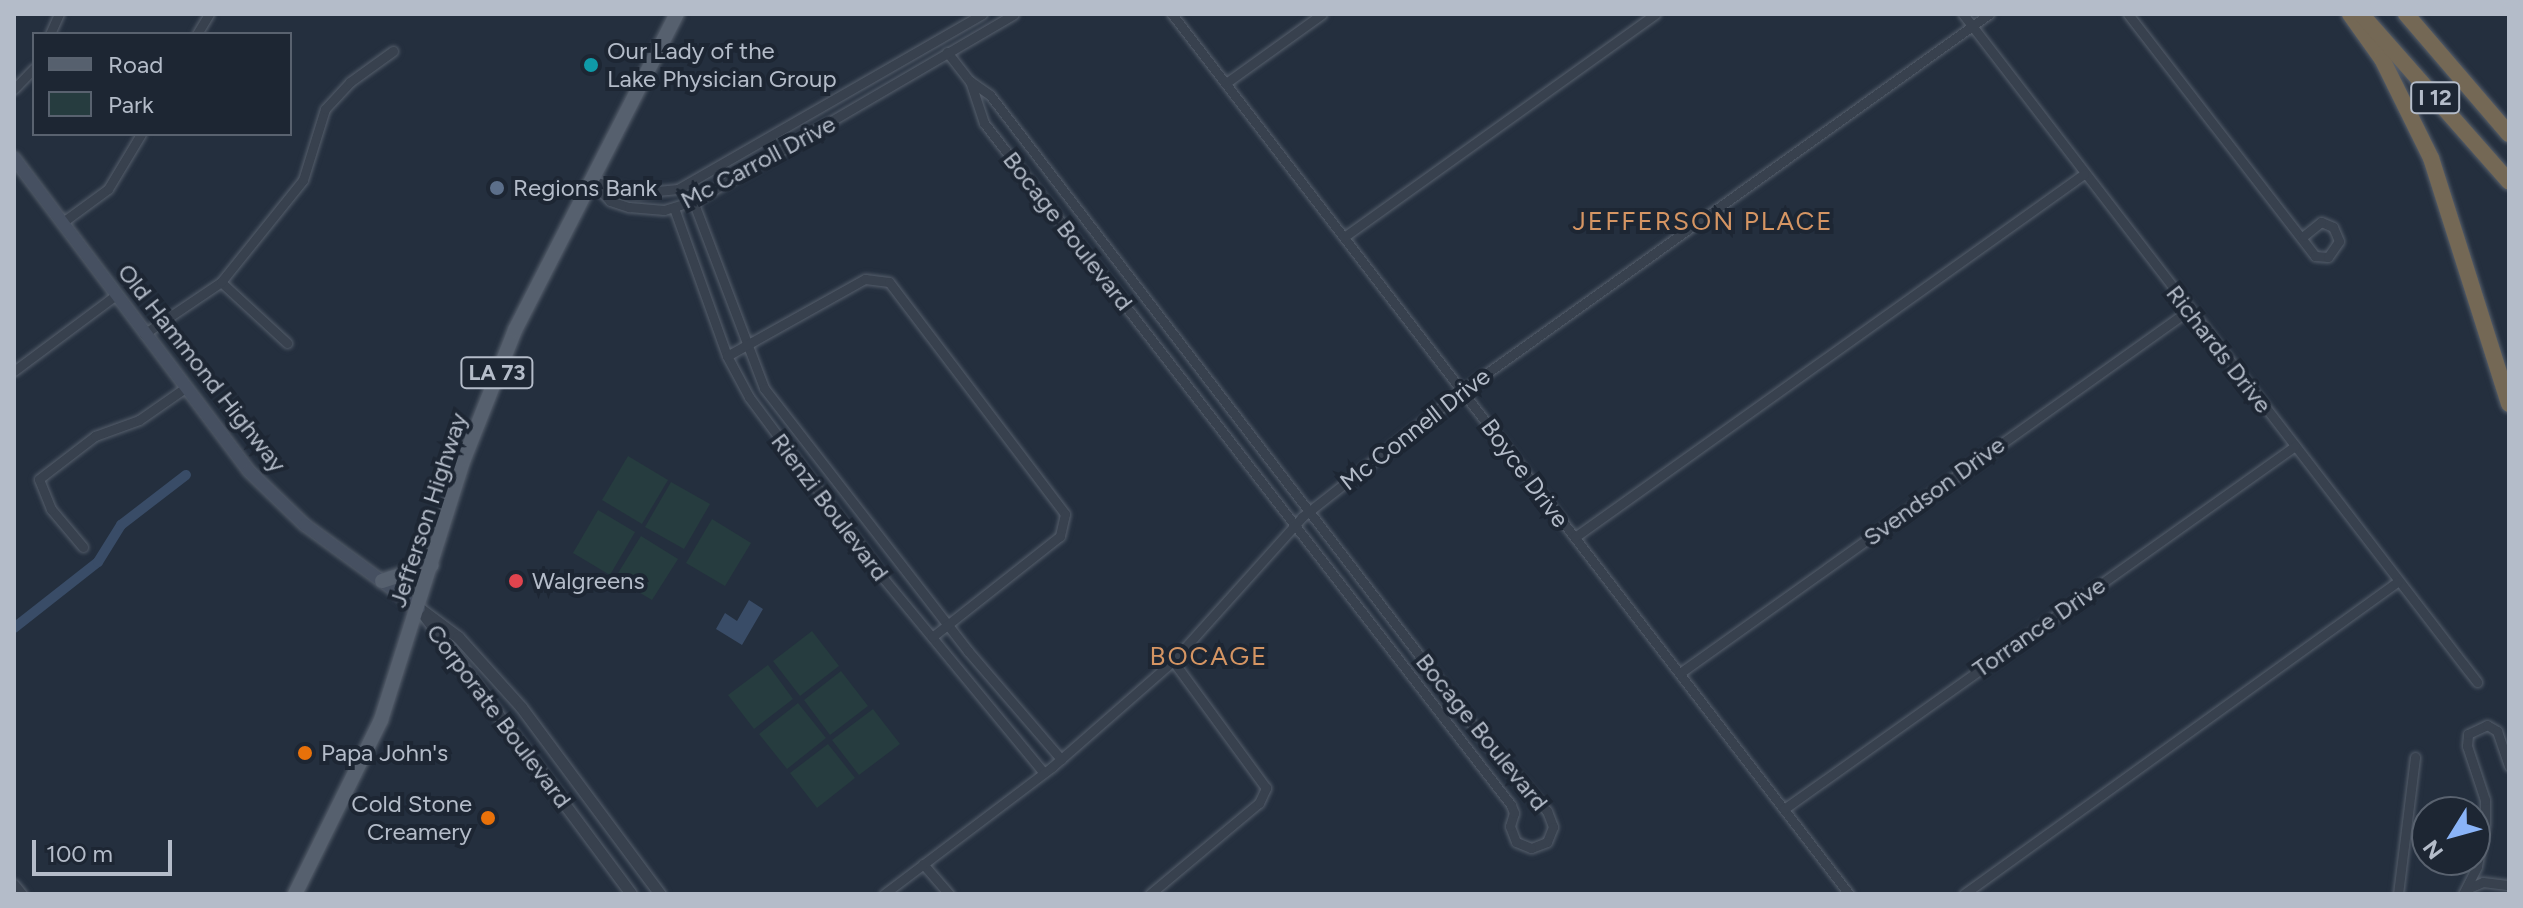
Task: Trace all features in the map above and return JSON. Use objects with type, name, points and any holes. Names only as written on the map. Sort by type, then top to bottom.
[{"type":"highway","points":[[2350,14],[2382,59],[2431,158],[2509,404]]},
{"type":"highway","name":"I 12","points":[[2361,14],[2509,182]]},
{"type":"highway","points":[[2406,14],[2509,134]]},
{"type":"main road","name":"Jefferson Highway","points":[[295,894],[381,720],[464,459],[499,368],[590,180],[677,14]]},
{"type":"main road","name":"Old Hammond Highway","points":[[15,162],[251,474],[305,525],[419,608]]},
{"type":"main road","points":[[382,581],[432,565]]},
{"type":"street","points":[[198,32],[209,14]]},
{"type":"street","name":"Mc Carroll Drive","points":[[590,180],[637,193],[678,189],[982,14]]},
{"type":"street","name":"Mc Carroll Drive","points":[[590,180],[619,205],[674,208],[693,201],[1014,14]]},
{"type":"street","name":"Boyce Drive","points":[[1172,14],[1849,894]]},
{"type":"street","points":[[1226,83],[1322,14]]},
{"type":"street","points":[[1344,237],[1655,14]]},
{"type":"street","name":"Richards Drive","points":[[1963,14],[2397,582],[2477,682]]},
{"type":"street","name":"Mc Connell Drive","points":[[884,894],[1044,773],[1173,661],[1309,512],[1462,391],[1989,14]]},
{"type":"street","points":[[2128,14],[2297,234],[2304,236]]},
{"type":"street","points":[[144,334],[221,282],[303,180],[325,109],[350,82],[393,51]]},
{"type":"street","name":"Bocage Boulevard","points":[[947,52],[970,81],[990,95],[1485,741],[1547,811],[1553,827],[1547,842],[1531,848],[1516,842],[1510,826],[1514,813],[1511,805],[984,123],[970,81]]},
{"type":"street","points":[[14,89],[32,70]]},
{"type":"street","points":[[63,222],[108,189],[140,136]]},
{"type":"street","points":[[1575,537],[2084,174]]},
{"type":"street","name":"Rienzi Boulevard","points":[[693,201],[764,388],[947,625],[1061,759]]},
{"type":"street","name":"Rienzi Boulevard","points":[[674,208],[727,356],[766,423],[932,637],[1044,773]]},
{"type":"street","points":[[727,356],[876,276],[889,282],[1065,514],[1067,525],[1060,536],[932,637]]},
{"type":"street","points":[[221,282],[287,343]]},
{"type":"street","points":[[14,371],[116,295]]},
{"type":"street","name":"Svendson Drive","points":[[1680,673],[2189,310]]},
{"type":"street","points":[[83,547],[51,509],[39,479],[95,436],[139,420],[185,388]]},
{"type":"street","name":"Torrance Drive","points":[[1784,809],[2295,446]]},
{"type":"street","points":[[1964,894],[2397,582]]},
{"type":"street","name":"Corporate Boulevard","points":[[419,608],[631,894]]},
{"type":"street","name":"Corporate Boulevard","points":[[419,608],[458,637],[521,707],[660,894]]},
{"type":"street","points":[[1150,894],[1259,803],[1266,788],[1173,661]]},
{"type":"street","points":[[2465,892],[2477,866],[2485,800],[2468,734],[2487,725],[2497,731],[2509,766]]},
{"type":"street","points":[[2398,894],[2415,757]]},
{"type":"street","points":[[923,864],[949,894]]},
{"type":"street","points":[[2465,892],[2483,882],[2509,885]]},
{"type":"street","points":[[14,884],[22,894]]},
{"type":"green space","points":[[628,456],[668,480],[642,524],[602,500]]},
{"type":"green space","points":[[671,482],[710,504],[684,549],[645,527]]},
{"type":"green space","points":[[598,510],[635,532],[610,575],[573,553]]},
{"type":"green space","points":[[712,519],[751,543],[725,586],[686,563]]},
{"type":"green space","points":[[641,536],[678,559],[652,600],[615,578]]},
{"type":"green space","points":[[812,631],[839,666],[800,696],[773,661]]},
{"type":"green space","points":[[768,665],[793,699],[754,729],[728,695]]},
{"type":"green space","points":[[841,671],[868,706],[830,735],[804,700]]},
{"type":"green space","points":[[798,703],[826,738],[787,769],[759,734]]},
{"type":"green space","points":[[873,709],[900,744],[859,775],[832,740]]},
{"type":"green space","points":[[828,744],[855,778],[817,808],[790,773]]},
{"type":"water","points":[[749,600],[763,609],[742,645],[716,629],[725,613],[737,621]]},
{"type":"waterway","points":[[14,628],[98,562],[121,525],[186,475]]},
{"type":"place","name":"Our Lady of the Lake Physician Group","points":[[591,65]]},
{"type":"place","name":"Regions Bank","points":[[497,188]]},
{"type":"place","name":"Walgreens","points":[[516,581]]},
{"type":"place","name":"Papa John's","points":[[305,753]]},
{"type":"place","name":"Cold Stone Creamery","points":[[488,818]]},
{"type":"district","name":"JEFFERSON PLACE","points":[[1703,222]]},
{"type":"district","name":"BOCAGE","points":[[1209,657]]}]
